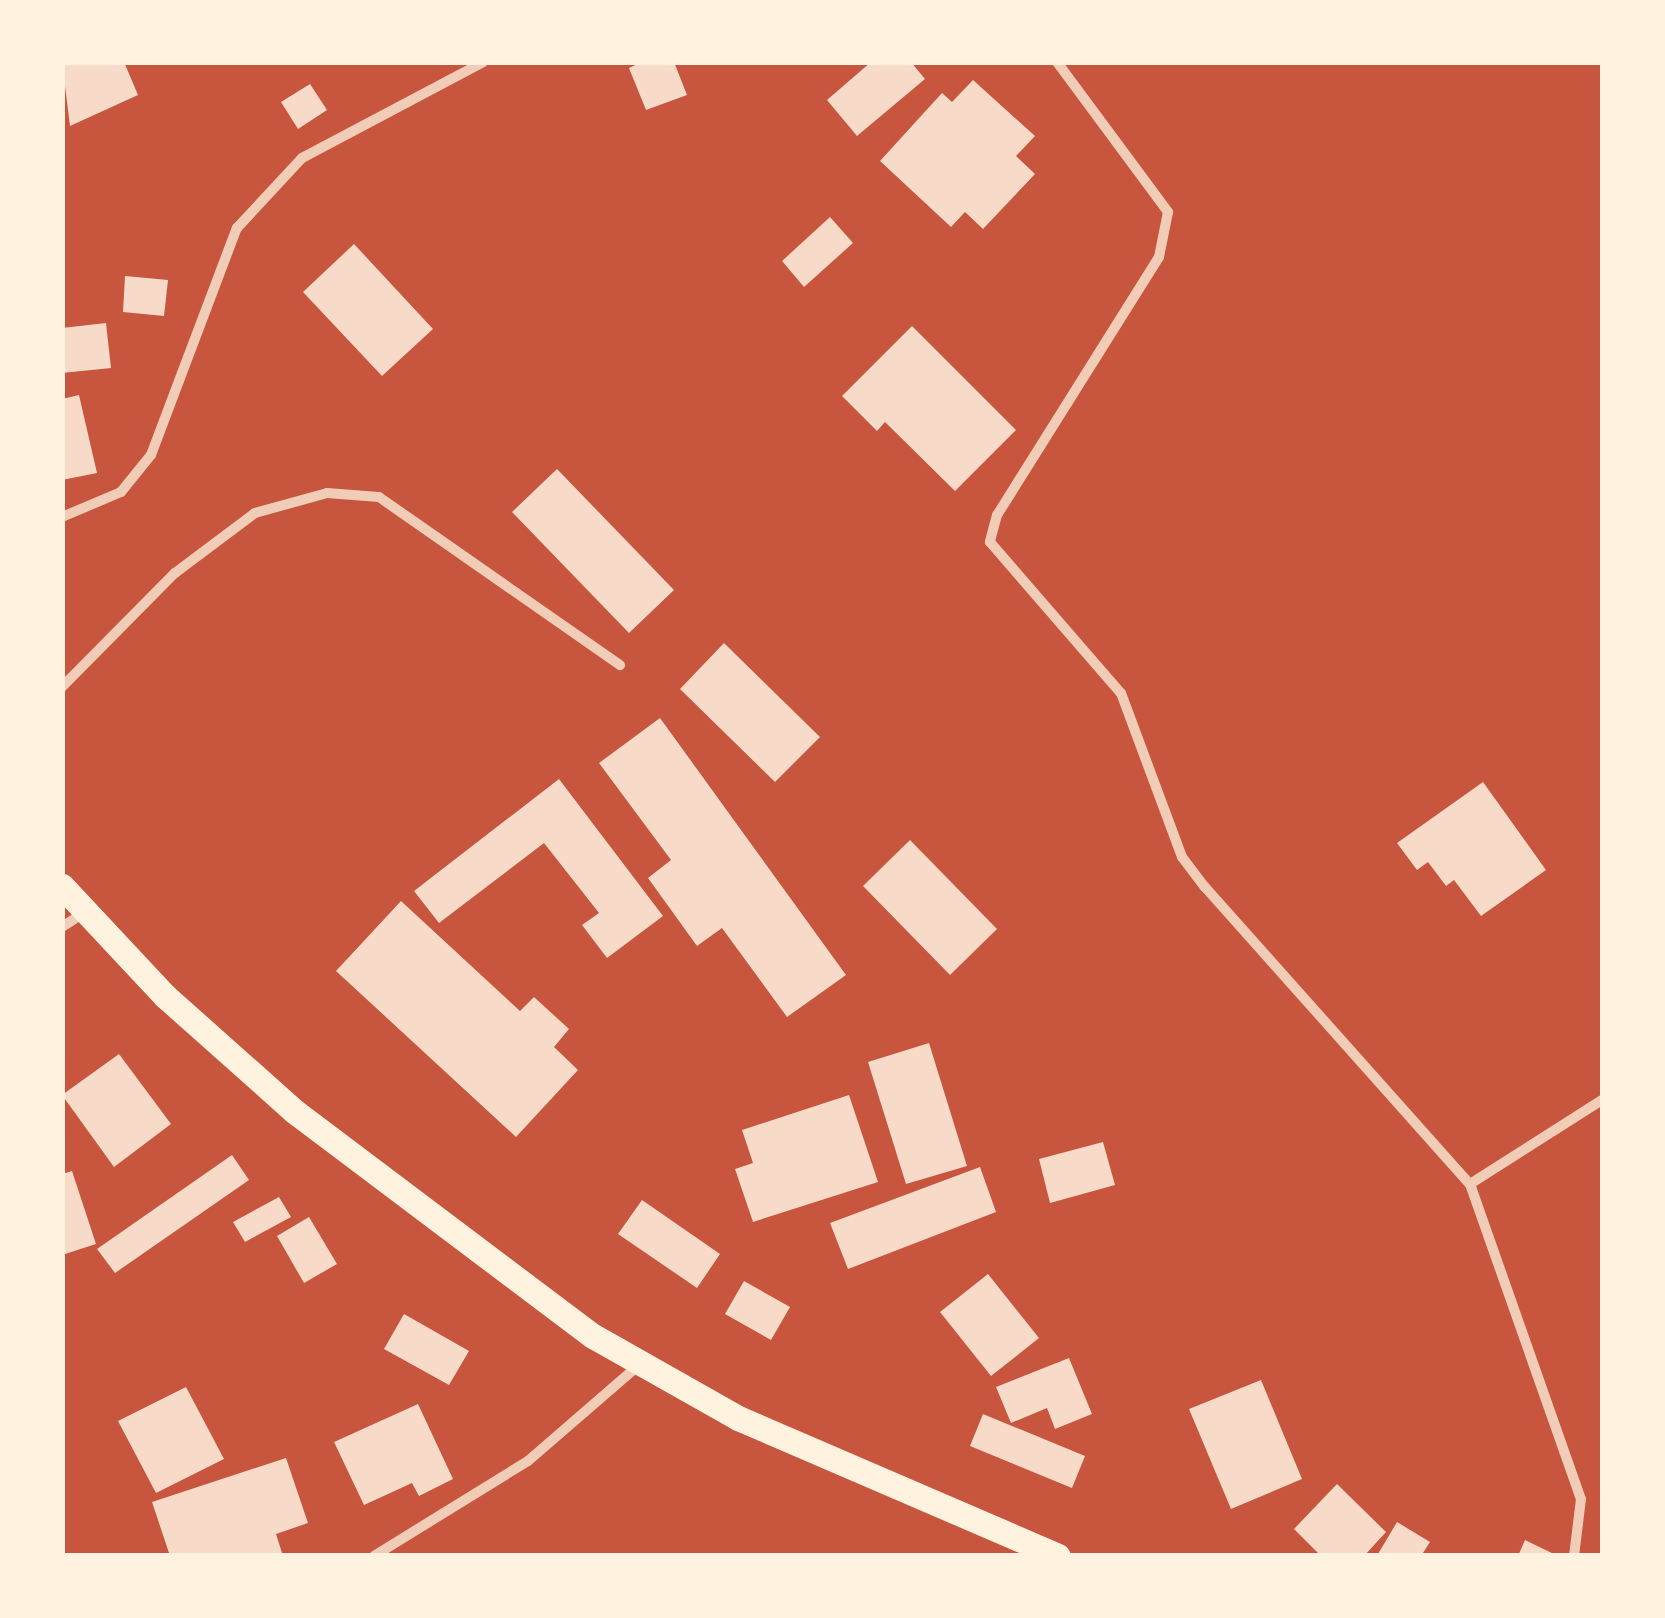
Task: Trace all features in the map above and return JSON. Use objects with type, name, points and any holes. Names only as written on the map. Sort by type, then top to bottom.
[{"type":"main road","points":[[62,886],[294,1111],[448,1234],[640,1363],[738,1418],[1058,1556]]},
{"type":"street","points":[[62,517],[121,492],[152,455],[203,304],[237,228],[262,200],[302,158],[483,62]]},
{"type":"street","points":[[1058,62],[1168,212],[1159,258],[1006,500],[990,542],[1121,693],[1182,857],[1204,887],[1470,1184],[1581,1499],[1574,1556]]},
{"type":"street","points":[[62,687],[175,572],[255,513],[327,493],[379,497],[620,665]]},
{"type":"street","points":[[62,927],[86,912]]},
{"type":"street","points":[[1470,1184],[1602,1100]]},
{"type":"street","points":[[374,1556],[528,1462],[640,1363]]},
{"type":"building","points":[[62,62],[124,62],[138,95],[70,126]]},
{"type":"building","points":[[642,62],[674,62],[687,95],[646,110],[629,68]]},
{"type":"building","points":[[871,62],[911,62],[925,79],[857,136],[827,100]]},
{"type":"building","points":[[973,80],[1035,136],[1016,156],[1035,174],[983,229],[965,212],[951,227],[880,161],[942,93],[952,102]]},
{"type":"building","points":[[310,84],[327,110],[298,129],[281,102]]},
{"type":"building","points":[[830,217],[853,243],[804,287],[782,261]]},
{"type":"building","points":[[354,244],[433,329],[382,376],[303,292]]},
{"type":"building","points":[[125,276],[168,280],[164,316],[123,312]]},
{"type":"building","points":[[106,323],[111,368],[62,373],[62,328]]},
{"type":"building","points":[[912,326],[1016,430],[955,491],[885,422],[877,431],[842,396]]},
{"type":"building","points":[[79,395],[97,473],[62,480],[62,399]]},
{"type":"building","points":[[557,469],[674,590],[629,633],[512,512]]},
{"type":"building","points":[[724,643],[820,737],[775,782],[680,689]]},
{"type":"building","points":[[660,718],[846,975],[787,1017],[722,928],[697,946],[648,878],[671,860],[599,763]]},
{"type":"building","points":[[559,779],[663,916],[607,958],[582,925],[599,913],[544,843],[439,923],[414,891]]},
{"type":"building","points":[[1483,782],[1546,870],[1481,916],[1454,880],[1446,886],[1428,862],[1417,870],[1397,843]]},
{"type":"building","points":[[910,840],[997,929],[950,975],[863,886]]},
{"type":"building","points":[[401,901],[520,1011],[534,997],[569,1029],[554,1047],[578,1070],[516,1137],[336,971]]},
{"type":"building","points":[[929,1043],[967,1166],[906,1184],[868,1062]]},
{"type":"building","points":[[119,1054],[171,1124],[114,1167],[62,1095]]},
{"type":"building","points":[[849,1095],[878,1182],[753,1222],[735,1169],[753,1163],[742,1130]]},
{"type":"building","points":[[1103,1142],[1115,1185],[1050,1203],[1039,1159]]},
{"type":"building","points":[[232,1155],[249,1180],[115,1273],[97,1249]]},
{"type":"building","points":[[980,1167],[996,1212],[848,1269],[830,1223]]},
{"type":"building","points":[[72,1171],[96,1244],[62,1255],[62,1174]]},
{"type":"building","points":[[279,1197],[291,1217],[245,1242],[233,1222]]},
{"type":"building","points":[[642,1200],[720,1254],[697,1288],[618,1234]]},
{"type":"building","points":[[309,1217],[337,1264],[304,1283],[277,1236]]},
{"type":"building","points":[[988,1274],[1039,1338],[991,1376],[940,1312]]},
{"type":"building","points":[[744,1281],[790,1307],[771,1340],[725,1314]]},
{"type":"building","points":[[404,1314],[469,1351],[449,1385],[384,1349]]},
{"type":"building","points":[[1069,1358],[1092,1414],[1055,1429],[1047,1408],[1011,1423],[996,1387]]},
{"type":"building","points":[[1261,1380],[1302,1479],[1231,1509],[1189,1409]]},
{"type":"building","points":[[186,1387],[224,1459],[156,1493],[118,1421]]},
{"type":"building","points":[[418,1404],[453,1479],[419,1496],[412,1483],[364,1505],[334,1442]]},
{"type":"building","points":[[983,1414],[1085,1456],[1072,1488],[970,1446]]},
{"type":"building","points":[[286,1458],[308,1523],[276,1534],[283,1556],[170,1556],[152,1502]]},
{"type":"building","points":[[1337,1484],[1386,1532],[1364,1556],[1321,1556],[1294,1529]]},
{"type":"building","points":[[1397,1522],[1430,1542],[1421,1556],[1378,1554]]},
{"type":"building","points":[[1525,1540],[1558,1556],[1518,1556]]}]
